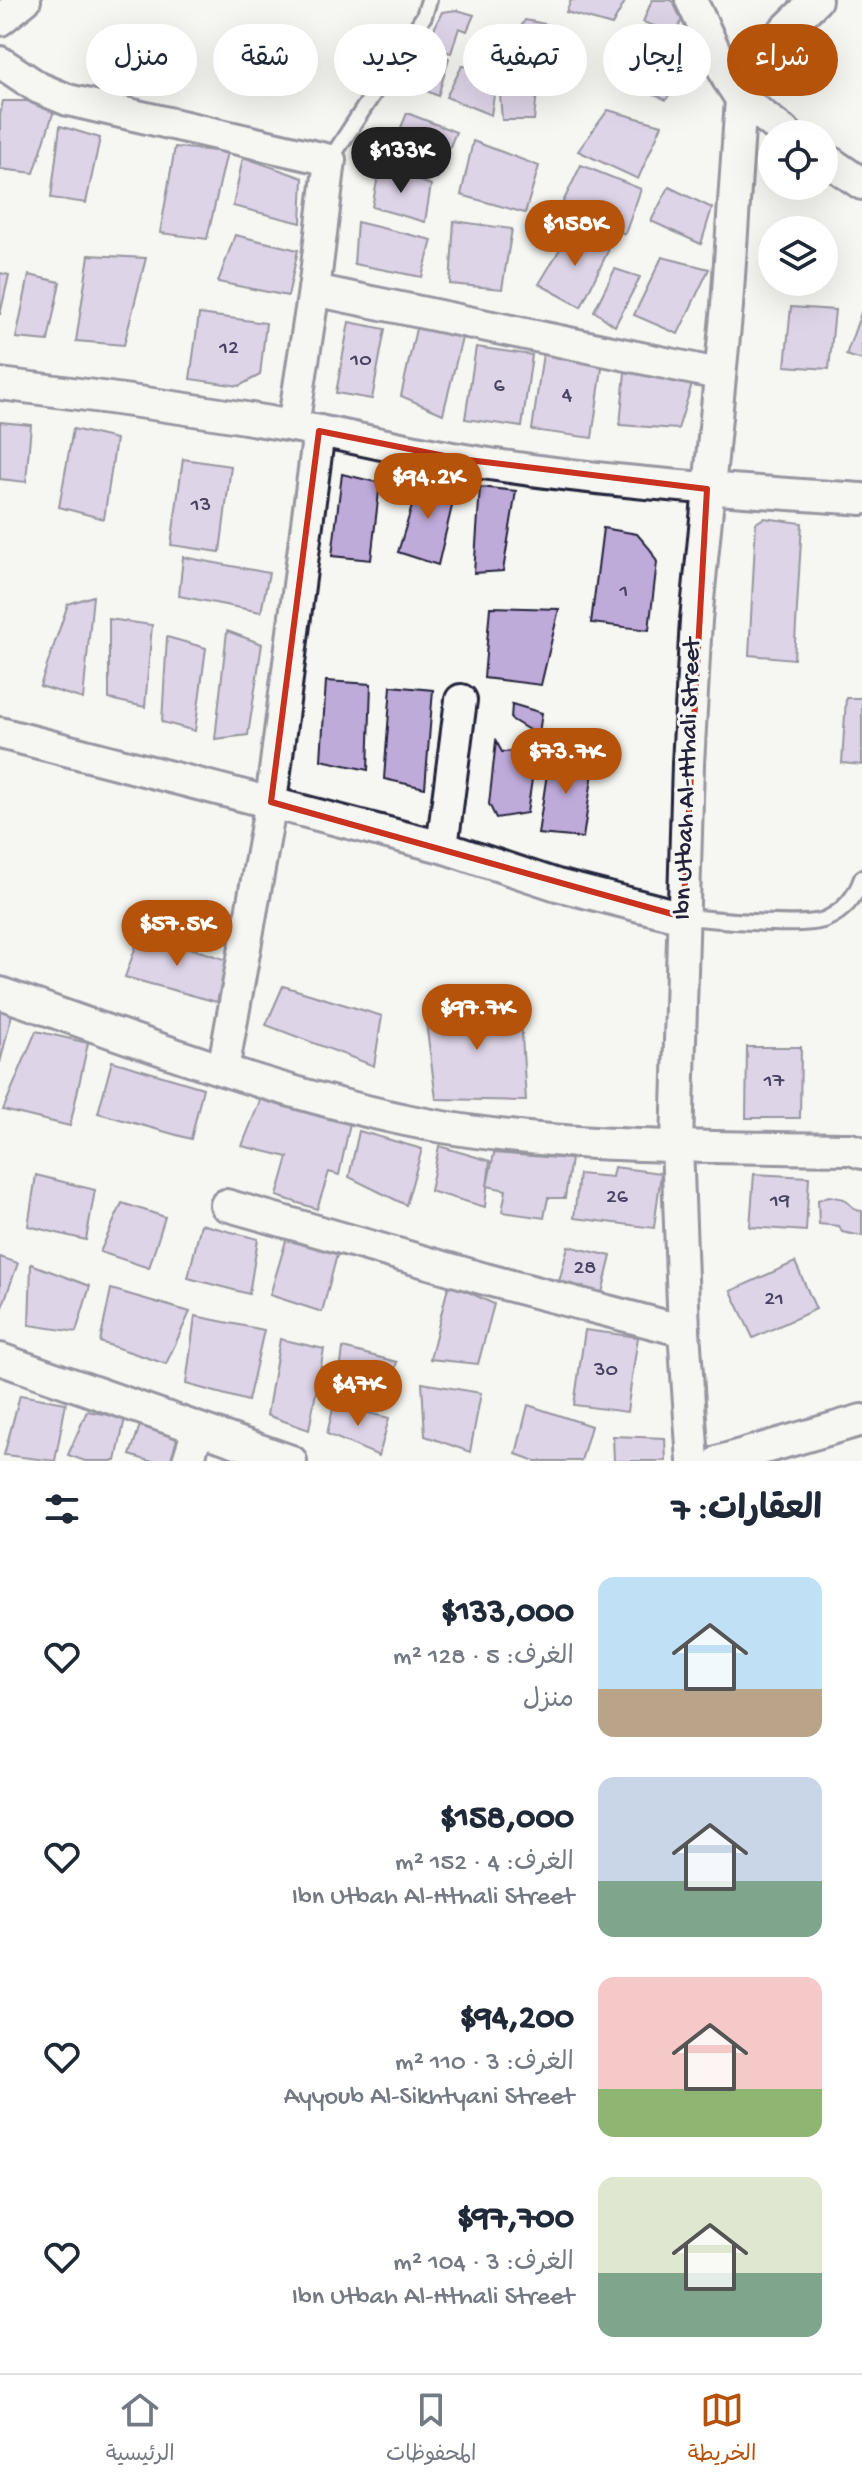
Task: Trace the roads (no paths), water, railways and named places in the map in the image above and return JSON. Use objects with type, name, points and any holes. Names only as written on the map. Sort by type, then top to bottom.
[{"type":"street","points":[[0,20],[25,0]]},
{"type":"street","points":[[691,0],[727,73]]},
{"type":"street","points":[[791,24],[816,0]]},
{"type":"street","points":[[0,62],[39,88],[68,100],[330,160],[314,290],[306,429],[271,802],[223,1070]]},
{"type":"street","name":"Ibn Utbah Al-Hthali Street","points":[[693,1461],[684,1331],[677,1145],[683,917],[694,649],[718,374],[727,306],[735,96]]},
{"type":"street","points":[[743,96],[771,120]]},
{"type":"street","points":[[838,168],[862,184]]},
{"type":"street","points":[[314,290],[718,374]]},
{"type":"street","points":[[0,384],[163,405],[460,459],[596,478],[862,499]]},
{"type":"street","points":[[442,847],[461,700]]},
{"type":"street","points":[[0,733],[442,847],[557,885],[683,917]]},
{"type":"street","points":[[0,993],[223,1070],[355,1108],[439,1126],[571,1140],[850,1149],[862,1153]]},
{"type":"street","points":[[226,1205],[485,1279],[684,1331]]},
{"type":"street","points":[[0,1359],[291,1461]]},
{"type":"street","points":[[720,1461],[862,1420]]},
{"type":"street","points":[[188,1461],[198,1429]]},
{"type":"lane","points":[[330,160],[424,16],[429,0]]},
{"type":"lane","points":[[683,917],[811,924],[839,911],[858,890],[862,878]]}]
